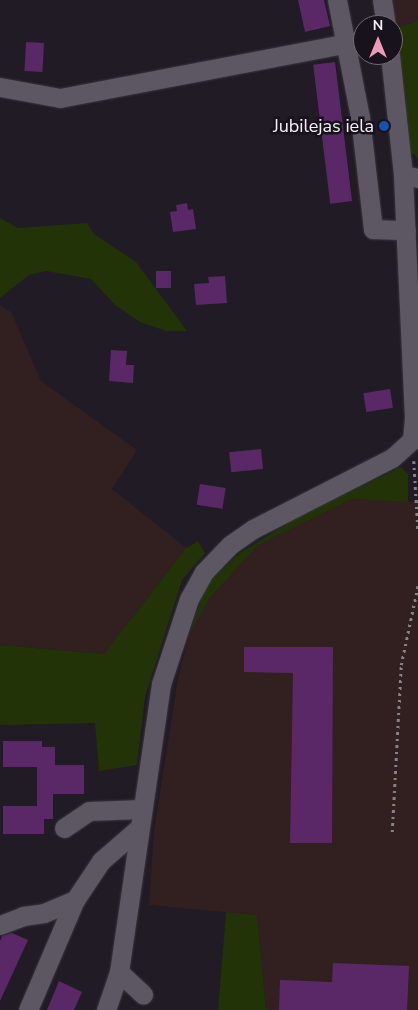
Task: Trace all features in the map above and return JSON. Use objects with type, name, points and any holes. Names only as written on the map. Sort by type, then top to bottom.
[{"type":"street","points":[[337,0],[353,37]]},
{"type":"street","points":[[382,0],[384,15]]},
{"type":"street","points":[[0,87],[60,98],[353,42]]},
{"type":"street","points":[[357,65],[373,229],[406,230]]},
{"type":"street","points":[[106,1010],[119,972],[161,684],[183,615],[204,572],[230,544],[253,529],[392,458],[412,440],[414,418],[406,230],[410,176],[392,65]]},
{"type":"street","points":[[64,828],[89,811],[142,809]]},
{"type":"street","points":[[28,1010],[75,900],[101,861],[139,828]]},
{"type":"street","points":[[0,925],[23,916],[44,913],[75,900]]},
{"type":"street","points":[[119,972],[143,994]]},
{"type":"path","points":[[412,440],[418,529]]},
{"type":"path","points":[[392,832],[401,665],[418,586]]},
{"type":"shaded area","points":[[389,0],[418,0],[418,21],[403,26],[403,15],[391,15]]},
{"type":"shaded area","points":[[0,305],[11,312],[41,381],[137,450],[112,489],[186,548],[104,654],[0,645]]},
{"type":"shaded area","points":[[352,499],[418,502],[418,1010],[266,1010],[257,915],[149,905],[154,831],[178,678],[191,629],[209,599],[258,545]]},
{"type":"green space","points":[[418,21],[418,158],[410,151],[398,65],[403,65],[403,26]]},
{"type":"green space","points":[[0,218],[18,228],[87,223],[94,234],[136,262],[187,331],[166,331],[140,322],[115,305],[91,279],[46,271],[29,275],[0,298]]},
{"type":"green space","points":[[401,467],[408,474],[408,502],[352,499],[258,545],[209,599],[190,633],[201,599],[212,579],[240,553],[298,517]]},
{"type":"green space","points":[[198,541],[205,553],[182,580],[145,697],[137,765],[99,771],[95,723],[0,725],[0,645],[104,654],[186,548]]},
{"type":"green space","points":[[226,912],[257,915],[266,1010],[218,1010]]},
{"type":"building","points":[[298,0],[324,0],[330,26],[305,32]]},
{"type":"building","points":[[26,42],[44,43],[42,72],[24,71]]},
{"type":"building","points":[[335,62],[352,201],[330,204],[313,65]]},
{"type":"building","points":[[187,203],[188,210],[193,209],[196,229],[173,232],[170,212],[177,211],[176,205]]},
{"type":"building","points":[[156,271],[171,271],[171,288],[156,288]]},
{"type":"building","points":[[225,276],[227,303],[196,305],[194,284],[209,283],[208,277]]},
{"type":"building","points":[[111,350],[127,351],[126,365],[134,365],[133,383],[109,381]]},
{"type":"building","points":[[390,389],[393,408],[366,412],[363,393]]},
{"type":"building","points":[[261,449],[263,469],[231,472],[229,452]]},
{"type":"building","points":[[200,484],[226,488],[222,509],[197,505]]},
{"type":"building","points":[[244,647],[333,647],[332,843],[290,843],[293,673],[244,672]]},
{"type":"building","points":[[3,741],[42,741],[42,747],[55,747],[55,765],[84,765],[84,794],[53,794],[53,819],[44,819],[44,834],[3,834],[3,806],[37,806],[37,767],[3,767]]},
{"type":"building","points":[[12,933],[28,940],[0,1001],[0,941],[2,936]]},
{"type":"building","points":[[333,963],[409,966],[407,1010],[279,1010],[280,980],[332,982]]},
{"type":"building","points":[[59,981],[82,992],[74,1010],[47,1010]]},
{"type":"place","name":"Jubilejas iela","points":[[384,126]]}]
